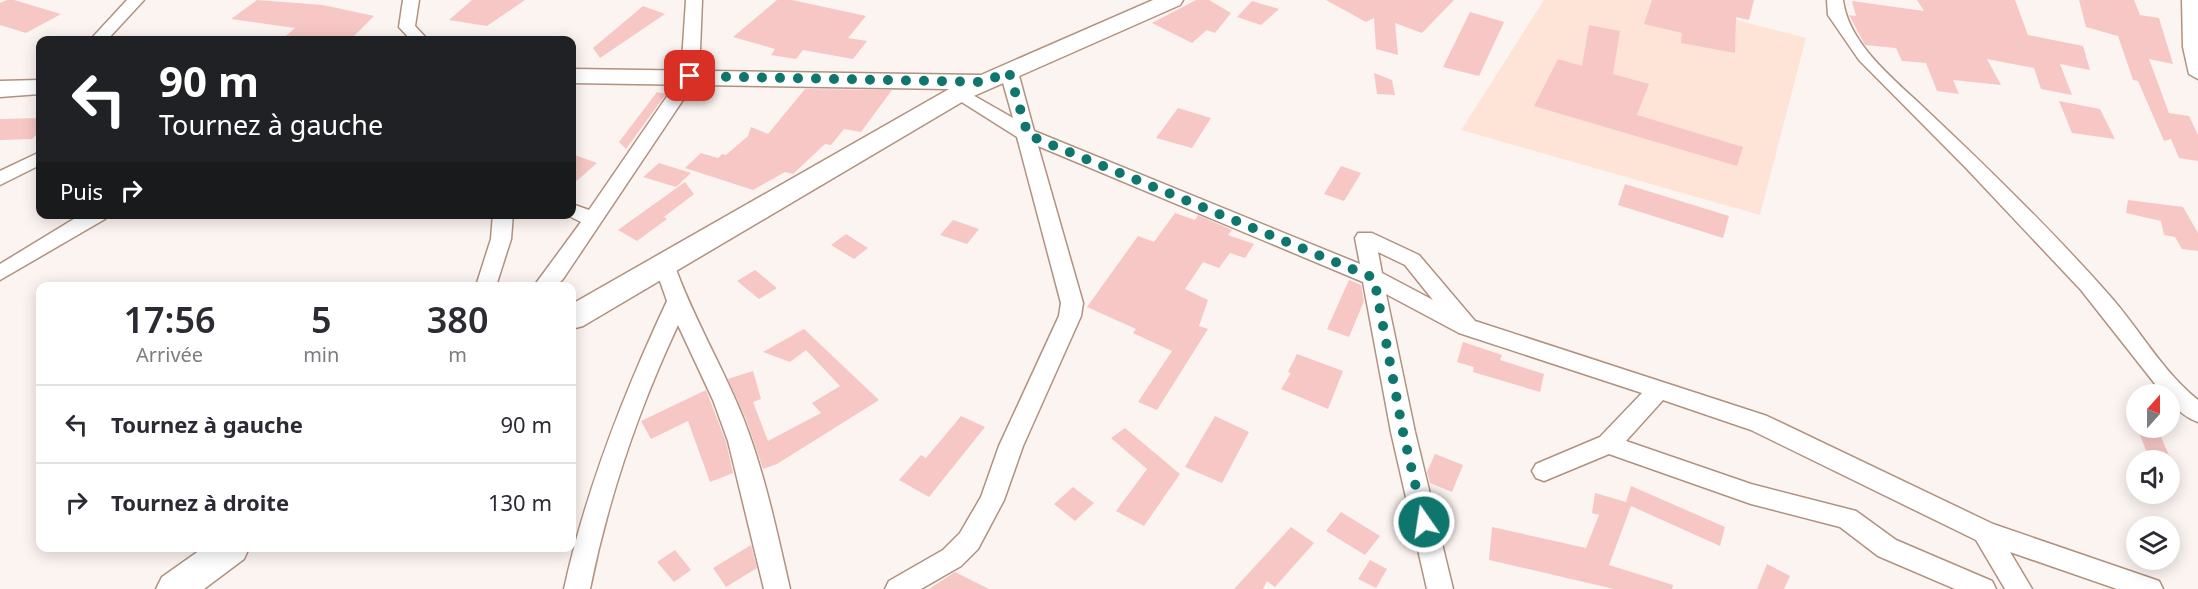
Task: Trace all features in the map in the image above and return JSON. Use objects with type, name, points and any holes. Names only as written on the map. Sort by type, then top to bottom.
[{"type":"main road","points":[[576,316],[958,94],[1172,0]]},
{"type":"main road","points":[[576,76],[983,82]]},
{"type":"main road","points":[[0,89],[36,87]]},
{"type":"main road","points":[[175,589],[226,552]]},
{"type":"street","points":[[103,36],[136,0]]},
{"type":"street","points":[[411,0],[407,27],[416,36]]},
{"type":"street","points":[[547,282],[690,76],[694,0]]},
{"type":"street","points":[[1835,0],[1833,5],[1844,32],[1897,93],[1979,169],[2104,303],[2149,365],[2198,413]]},
{"type":"street","points":[[2190,0],[2193,62],[2198,74]]},
{"type":"street","points":[[898,589],[952,558],[969,541],[992,500],[1011,446],[1070,316],[1072,303],[1009,72]]},
{"type":"street","points":[[958,94],[1028,135],[1374,278],[1467,327],[1759,423],[1985,532],[2150,589]]},
{"type":"street","points":[[0,179],[36,161]]},
{"type":"street","points":[[576,212],[592,220]]},
{"type":"street","points":[[0,273],[90,219]]},
{"type":"street","points":[[487,282],[501,238],[503,219]]},
{"type":"street","points":[[1440,589],[1403,432],[1365,238],[1412,260],[1467,327]]},
{"type":"street","points":[[664,264],[678,301],[731,418],[752,477],[777,589]]},
{"type":"street","points":[[577,589],[587,542],[641,380],[678,301]]},
{"type":"street","points":[[1544,471],[1608,444],[1659,390]]},
{"type":"street","points":[[1608,444],[1751,494],[1847,518],[1887,548],[1983,589]]},
{"type":"street","points":[[1985,532],[2019,589]]},
{"type":"shaded area","points":[[1544,0],[1660,0],[1806,38],[1760,215],[1461,130]]},
{"type":"building","points":[[7,0],[61,14],[26,33],[0,25],[0,3]]},
{"type":"building","points":[[257,0],[323,5],[374,16],[354,36],[286,36],[295,28],[231,19]]},
{"type":"building","points":[[472,0],[525,0],[487,26],[449,20]]},
{"type":"building","points":[[777,0],[792,0],[866,16],[848,38],[867,41],[853,59],[803,50],[796,59],[771,55],[775,49],[733,37]]},
{"type":"building","points":[[1196,0],[1209,0],[1231,13],[1215,33],[1207,30],[1192,43],[1152,23]]},
{"type":"building","points":[[1326,0],[1454,0],[1422,33],[1395,23],[1398,55],[1376,49],[1374,18],[1366,22]]},
{"type":"building","points":[[1652,0],[1754,0],[1749,20],[1736,17],[1735,53],[1681,43],[1682,33],[1644,24]]},
{"type":"building","points":[[1917,0],[2015,0],[2028,35],[2083,46],[2090,70],[2060,64],[2072,95],[2041,89],[2034,68],[1987,59],[2001,85],[1953,80],[1959,94],[1937,91],[1926,63],[1902,61],[1896,48],[1865,45],[1849,15],[1856,16],[1852,1],[1924,11]]},
{"type":"building","points":[[2079,0],[2134,0],[2140,15],[2159,18],[2173,64],[2149,59],[2169,113],[2189,116],[2198,135],[2198,161],[2179,158],[2171,139],[2164,141],[2138,81],[2133,80],[2118,36],[2086,27]]},
{"type":"building","points":[[1252,1],[1279,9],[1261,25],[1237,17]]},
{"type":"building","points":[[643,6],[665,14],[600,58],[593,48]]},
{"type":"building","points":[[1470,12],[1504,22],[1479,76],[1443,67]]},
{"type":"building","points":[[1589,25],[1620,31],[1613,74],[1649,84],[1637,115],[1743,147],[1737,166],[1534,106],[1558,59],[1582,66]]},
{"type":"building","points":[[1374,73],[1392,80],[1395,95],[1377,94]]},
{"type":"building","points":[[805,89],[892,90],[861,132],[844,129],[831,145],[825,144],[793,174],[785,172],[753,190],[685,168],[701,153],[718,158],[722,154],[726,155],[748,136],[751,127],[768,134]]},
{"type":"building","points":[[657,92],[666,94],[626,149],[619,142]]},
{"type":"building","points":[[2059,101],[2100,109],[2115,139],[2072,133]]},
{"type":"building","points":[[1178,108],[1211,118],[1192,148],[1156,138]]},
{"type":"building","points":[[36,118],[36,135],[32,139],[0,140],[0,119]]},
{"type":"building","points":[[576,155],[597,163],[576,181]]},
{"type":"building","points":[[659,163],[691,173],[676,187],[643,177]]},
{"type":"building","points":[[1341,166],[1361,173],[1344,201],[1324,194]]},
{"type":"building","points":[[685,182],[694,194],[664,217],[667,219],[637,241],[618,230]]},
{"type":"building","points":[[1625,184],[1729,216],[1723,238],[1618,205]]},
{"type":"building","points":[[2128,200],[2183,207],[2198,233],[2198,251],[2182,249],[2175,237],[2164,235],[2161,221],[2126,213]]},
{"type":"building","points":[[1175,213],[1195,220],[1198,215],[1232,230],[1228,235],[1254,244],[1245,258],[1230,253],[1219,268],[1203,262],[1185,289],[1208,300],[1199,326],[1208,329],[1157,410],[1138,402],[1172,351],[1133,333],[1136,329],[1087,307],[1138,236],[1154,242]]},
{"type":"building","points":[[953,220],[979,229],[967,244],[940,235]]},
{"type":"building","points":[[846,234],[868,248],[854,259],[831,245]]},
{"type":"building","points":[[755,270],[777,288],[759,299],[737,281]]},
{"type":"building","points":[[1349,280],[1361,285],[1364,301],[1349,337],[1327,329]]},
{"type":"building","points":[[804,329],[879,400],[777,464],[763,469],[746,419],[728,379],[753,371],[761,399],[753,402],[768,441],[821,413],[812,403],[840,386],[806,350],[790,362],[763,352]]},
{"type":"building","points":[[1463,342],[1502,355],[1500,360],[1544,374],[1540,392],[1473,372],[1474,367],[1457,362]]},
{"type":"building","points":[[1297,354],[1343,371],[1328,409],[1281,389],[1291,373],[1288,372]]},
{"type":"building","points":[[706,390],[726,442],[733,473],[710,482],[688,421],[651,439],[641,421]]},
{"type":"building","points":[[961,416],[985,427],[929,497],[899,480],[921,455],[926,458]]},
{"type":"building","points":[[1215,416],[1249,432],[1222,483],[1185,467]]},
{"type":"building","points":[[1125,428],[1180,474],[1144,526],[1116,511],[1147,469],[1111,438]]},
{"type":"building","points":[[2141,438],[2161,438],[2167,450],[2146,450]]},
{"type":"building","points":[[1435,454],[1463,465],[1452,492],[1430,483],[1427,472]]},
{"type":"building","points":[[1631,486],[1725,527],[1720,546],[1631,506],[1609,565],[1673,585],[1672,589],[1614,589],[1489,560],[1492,527],[1586,548],[1599,515],[1592,513],[1595,493],[1626,502]]},
{"type":"building","points":[[1073,487],[1094,503],[1075,521],[1054,504]]},
{"type":"building","points":[[1341,512],[1380,536],[1365,555],[1326,531]]},
{"type":"building","points":[[1291,527],[1314,543],[1275,587],[1267,581],[1263,589],[1234,589]]},
{"type":"building","points":[[751,545],[757,568],[726,587],[713,568]]},
{"type":"building","points":[[675,550],[691,570],[674,582],[657,562]]},
{"type":"building","points":[[1370,560],[1387,569],[1376,588],[1358,579]]},
{"type":"building","points":[[1767,564],[1790,576],[1784,589],[1757,589]]},
{"type":"building","points":[[955,572],[989,589],[929,589]]},
{"type":"route","points":[[690,76],[983,82],[1009,72],[1028,135],[1374,278],[1403,432],[1424,522]]}]
